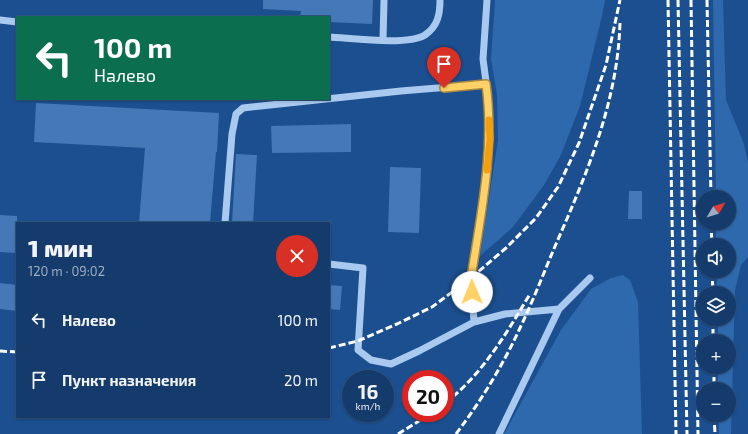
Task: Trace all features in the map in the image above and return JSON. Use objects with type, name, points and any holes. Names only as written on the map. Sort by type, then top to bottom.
[{"type":"street","points":[[383,40],[384,0]]},
{"type":"street","points":[[330,37],[410,40],[424,35],[433,27],[440,14],[440,0]]},
{"type":"street","points":[[474,322],[471,278],[485,190],[490,139],[483,59],[487,0]]},
{"type":"street","points":[[0,20],[16,22]]},
{"type":"street","points":[[330,99],[486,84]]},
{"type":"street","points":[[226,222],[232,134],[236,114],[243,108],[317,100]]},
{"type":"street","points":[[330,264],[363,268],[358,350],[371,360],[391,364],[419,352],[474,322],[505,314],[559,310]]},
{"type":"street","points":[[499,434],[559,310],[590,278]]},
{"type":"shaded area","points":[[495,0],[605,0],[580,106],[561,155],[544,185],[513,227],[480,256],[498,140],[497,95],[491,59]]},
{"type":"shaded area","points":[[713,0],[723,0],[726,100],[744,144],[748,162],[748,257],[741,265],[736,286],[717,286],[717,278],[736,278],[736,238],[716,238],[716,230],[736,230],[736,190],[716,190]]},
{"type":"shaded area","points":[[623,275],[630,280],[638,302],[642,434],[504,434],[561,330],[591,289],[611,278]]},
{"type":"shaded area","points":[[718,326],[734,326],[734,334],[718,334]]},
{"type":"shaded area","points":[[718,374],[733,374],[732,382],[718,382]]},
{"type":"shaded area","points":[[719,422],[731,422],[731,434],[719,434]]},
{"type":"building","points":[[263,0],[373,0],[372,24],[330,22],[330,16],[300,16],[301,11],[263,9]]},
{"type":"building","points":[[36,103],[219,113],[210,222],[139,222],[145,148],[34,142]]},
{"type":"building","points":[[351,124],[351,152],[272,153],[271,126]]},
{"type":"building","points":[[236,154],[257,155],[253,222],[232,222]]},
{"type":"building","points":[[390,167],[421,168],[419,233],[388,232]]},
{"type":"building","points":[[629,191],[642,191],[642,219],[628,219]]},
{"type":"building","points":[[0,215],[17,216],[16,253],[0,252]]},
{"type":"building","points":[[0,283],[16,285],[16,311],[0,309]]},
{"type":"building","points":[[330,285],[342,286],[340,310],[330,309]]},
{"type":"railway","points":[[330,348],[358,341],[432,307],[471,278],[506,248],[536,218],[558,187],[579,143],[606,65],[620,0]]},
{"type":"railway","points":[[668,0],[676,434]]},
{"type":"railway","points":[[678,0],[687,434]]},
{"type":"railway","points":[[691,0],[698,434]]},
{"type":"railway","points":[[707,0],[711,190]]},
{"type":"railway","points":[[456,434],[474,409],[506,356],[529,307],[579,190],[599,136],[614,80],[620,22]]},
{"type":"railway","points":[[711,230],[712,238]]},
{"type":"railway","points":[[712,278],[713,286]]},
{"type":"railway","points":[[454,395],[471,380],[482,367],[512,324],[530,294]]},
{"type":"railway","points":[[713,326],[713,334]]},
{"type":"railway","points":[[0,351],[16,352]]},
{"type":"railway","points":[[714,374],[714,382]]},
{"type":"railway","points":[[398,434],[417,422]]},
{"type":"railway","points":[[714,422],[715,434]]},
{"type":"slow traffic","points":[[487,170],[490,139],[489,120]]},
{"type":"route","points":[[444,88],[486,84],[488,97],[490,139],[485,190],[471,278],[472,292]]}]
